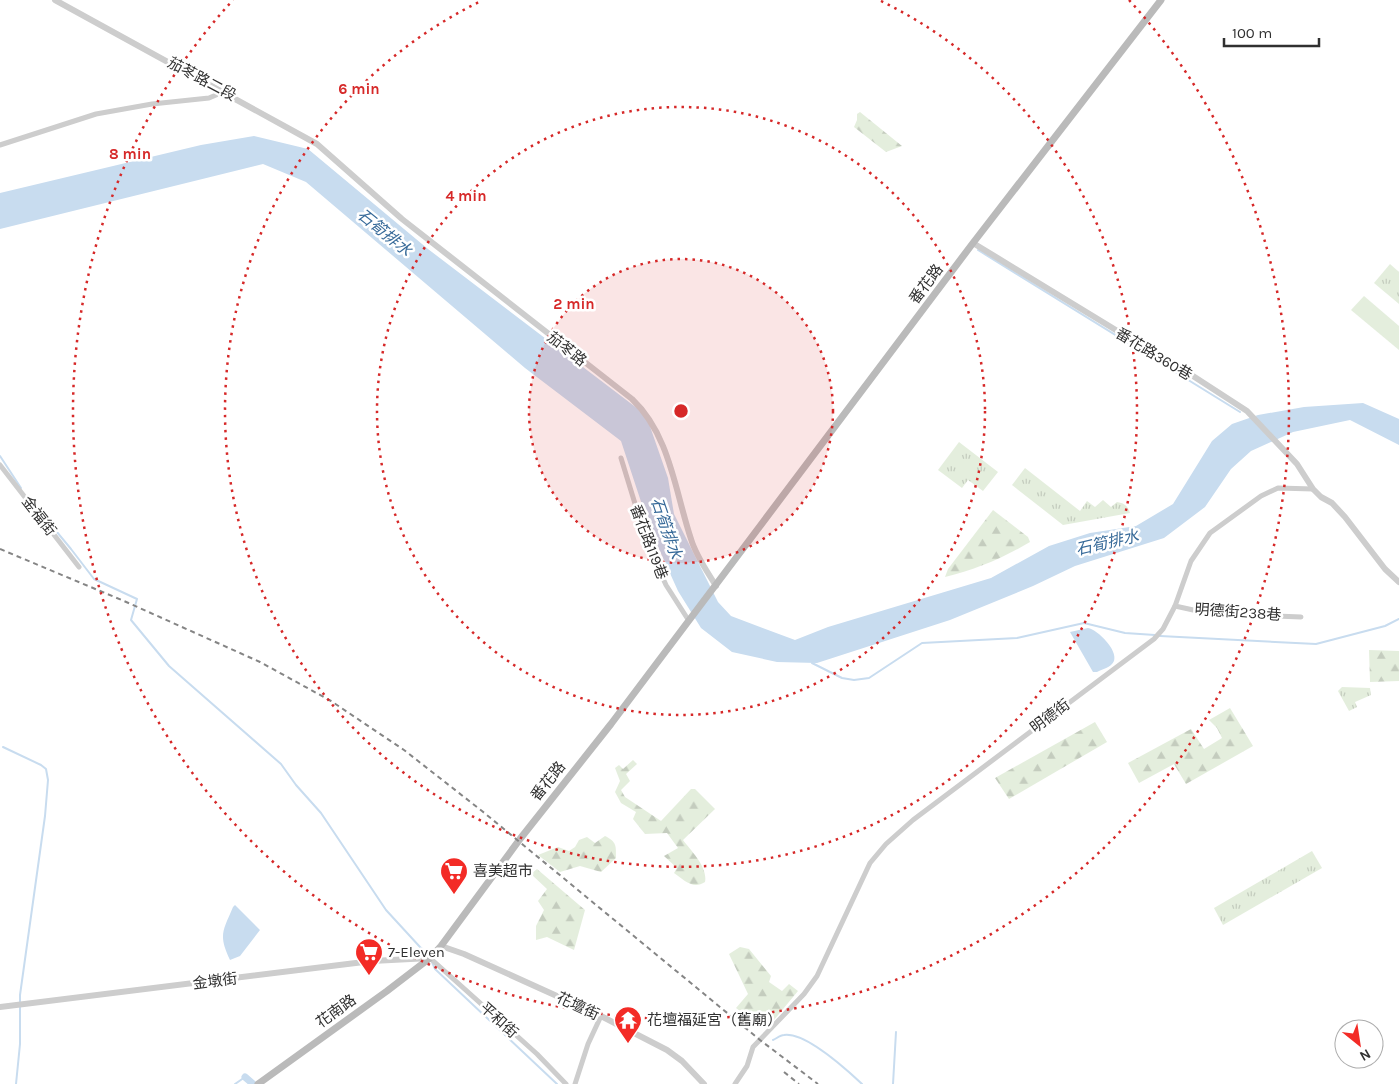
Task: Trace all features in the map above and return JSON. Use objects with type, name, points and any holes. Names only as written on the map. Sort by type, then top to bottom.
[{"type":"main road","name":"番花路","points":[[430,958],[442,946],[520,839],[611,724],[973,243],[1161,0]]},
{"type":"main road","name":"花南路","points":[[258,1084],[430,958]]},
{"type":"street","name":"茄苳路二段","points":[[55,0],[309,138],[344,166]]},
{"type":"street","points":[[0,145],[96,114],[152,104],[209,98],[224,91]]},
{"type":"street","name":"茄苳路","points":[[344,166],[402,220],[627,396],[642,410],[651,421],[661,440],[691,540],[716,586]]},
{"type":"street","name":"番花路360巷","points":[[973,243],[1115,330],[1156,352],[1246,411],[1297,464],[1313,489]]},
{"type":"street","name":"番花路119巷","points":[[621,458],[648,546],[666,585],[689,621]]},
{"type":"street","name":"金福街","points":[[0,465],[78,567]]},
{"type":"street","name":"明德街","points":[[735,1084],[746,1066],[753,1047],[804,994],[817,976],[864,876],[880,850],[913,820],[1154,639],[1163,629],[1175,606],[1191,561],[1210,534],[1261,496],[1278,488],[1313,489]]},
{"type":"street","points":[[1313,489],[1321,497],[1332,503],[1345,517],[1385,568],[1399,582]]},
{"type":"street","name":"明德街238巷","points":[[1175,606],[1207,613],[1301,617]]},
{"type":"street","name":"花壇街","points":[[442,946],[464,954],[601,1016],[673,1054],[704,1084]]},
{"type":"street","name":"金墩街","points":[[0,1007],[372,961],[430,958]]},
{"type":"street","name":"平和街","points":[[430,958],[537,1054],[566,1084]]},
{"type":"street","points":[[575,1084],[588,1044],[601,1016]]},
{"type":"green space","points":[[860,112],[902,146],[886,152],[854,127],[857,114]]},
{"type":"green space","points":[[1390,264],[1399,272],[1399,304],[1374,283]]},
{"type":"green space","points":[[1364,296],[1399,326],[1399,350],[1351,310]]},
{"type":"green space","points":[[959,442],[998,472],[983,491],[968,480],[962,488],[938,470]]},
{"type":"green space","points":[[1025,468],[1080,511],[1087,501],[1095,507],[1103,500],[1111,507],[1117,502],[1124,504],[1130,513],[1063,525],[1012,485]]},
{"type":"green space","points":[[993,510],[1028,537],[1030,542],[989,563],[945,577],[948,569]]},
{"type":"green space","points":[[1369,650],[1399,651],[1399,681],[1370,682]]},
{"type":"green space","points":[[1342,687],[1370,688],[1371,695],[1355,702],[1357,707],[1349,711],[1338,691]]},
{"type":"green space","points":[[1230,708],[1253,746],[1186,784],[1174,764],[1139,783],[1128,763],[1191,729],[1204,749],[1222,738],[1217,728],[1209,720]]},
{"type":"green space","points":[[1095,722],[1107,742],[1009,799],[995,778]]},
{"type":"green space","points":[[633,760],[637,764],[626,774],[630,781],[621,790],[625,797],[661,821],[691,789],[695,789],[715,809],[683,840],[701,865],[704,871],[705,882],[693,885],[674,873],[677,868],[664,856],[678,848],[667,833],[645,834],[633,819],[636,812],[621,803],[615,792],[620,781],[615,768],[619,765],[623,769]]},
{"type":"green space","points":[[605,836],[612,840],[615,845],[616,858],[601,872],[580,866],[560,872],[538,855],[558,847],[569,851],[575,847],[579,840],[587,837],[595,843]]},
{"type":"green space","points":[[1312,851],[1322,868],[1223,925],[1214,908]]},
{"type":"green space","points":[[537,869],[585,910],[574,950],[547,937],[536,940],[536,926],[544,910],[538,901],[547,889],[531,874]]},
{"type":"green space","points":[[740,947],[749,949],[771,976],[769,982],[782,991],[789,984],[798,991],[774,1020],[759,1025],[736,1008],[748,994],[729,954]]},
{"type":"water","name":"石筍排水","points":[[254,136],[308,149],[428,249],[646,415],[668,478],[674,514],[718,602],[731,616],[795,640],[828,627],[991,578],[1049,546],[1090,533],[1136,526],[1173,504],[1212,441],[1232,424],[1258,415],[1304,407],[1363,403],[1399,419],[1399,445],[1350,420],[1293,432],[1251,451],[1231,469],[1205,507],[1164,538],[1075,566],[1033,586],[950,620],[817,663],[777,662],[732,652],[701,628],[678,591],[650,529],[621,441],[525,368],[306,182],[263,164],[0,229],[0,193],[201,145]]},
{"type":"water","points":[[1088,628],[1097,632],[1113,651],[1114,661],[1111,665],[1097,672],[1093,672],[1070,632]]},
{"type":"water","points":[[235,905],[260,930],[240,956],[230,960],[224,945],[223,933]]},
{"type":"waterway","points":[[978,250],[1240,412]]},
{"type":"waterway","points":[[0,456],[21,488]]},
{"type":"waterway","points":[[28,497],[94,579],[137,599],[131,620],[169,666],[281,764],[296,785],[321,813],[386,910],[428,956]]},
{"type":"waterway","points":[[1160,636],[1316,644],[1385,626],[1399,619]]},
{"type":"waterway","points":[[812,663],[842,678],[854,680],[869,678],[922,643],[1017,638],[1084,623],[1125,633],[1155,635]]},
{"type":"waterway","points":[[3,747],[41,765],[46,769],[48,780],[45,816],[20,995],[20,1044],[16,1084]]},
{"type":"waterway","points":[[432,962],[435,969],[557,1084]]},
{"type":"waterway","points":[[893,1084],[896,1032]]},
{"type":"waterway","points":[[773,1040],[784,1035],[803,1039],[825,1053],[862,1084]]},
{"type":"waterway","points":[[235,1084],[245,1077]]},
{"type":"waterway","points":[[245,1077],[253,1084]]},
{"type":"railway","points":[[0,549],[124,601],[260,662],[331,701],[404,750],[482,811],[760,1040],[818,1084]]},
{"type":"railway","points":[[784,1072],[799,1084]]},
{"type":"place","name":"喜美超市","points":[[454,895]]},
{"type":"place","name":"7-Eleven","points":[[369,976]]},
{"type":"place","name":"花壇福延宮（舊廟）","points":[[628,1044]]}]
